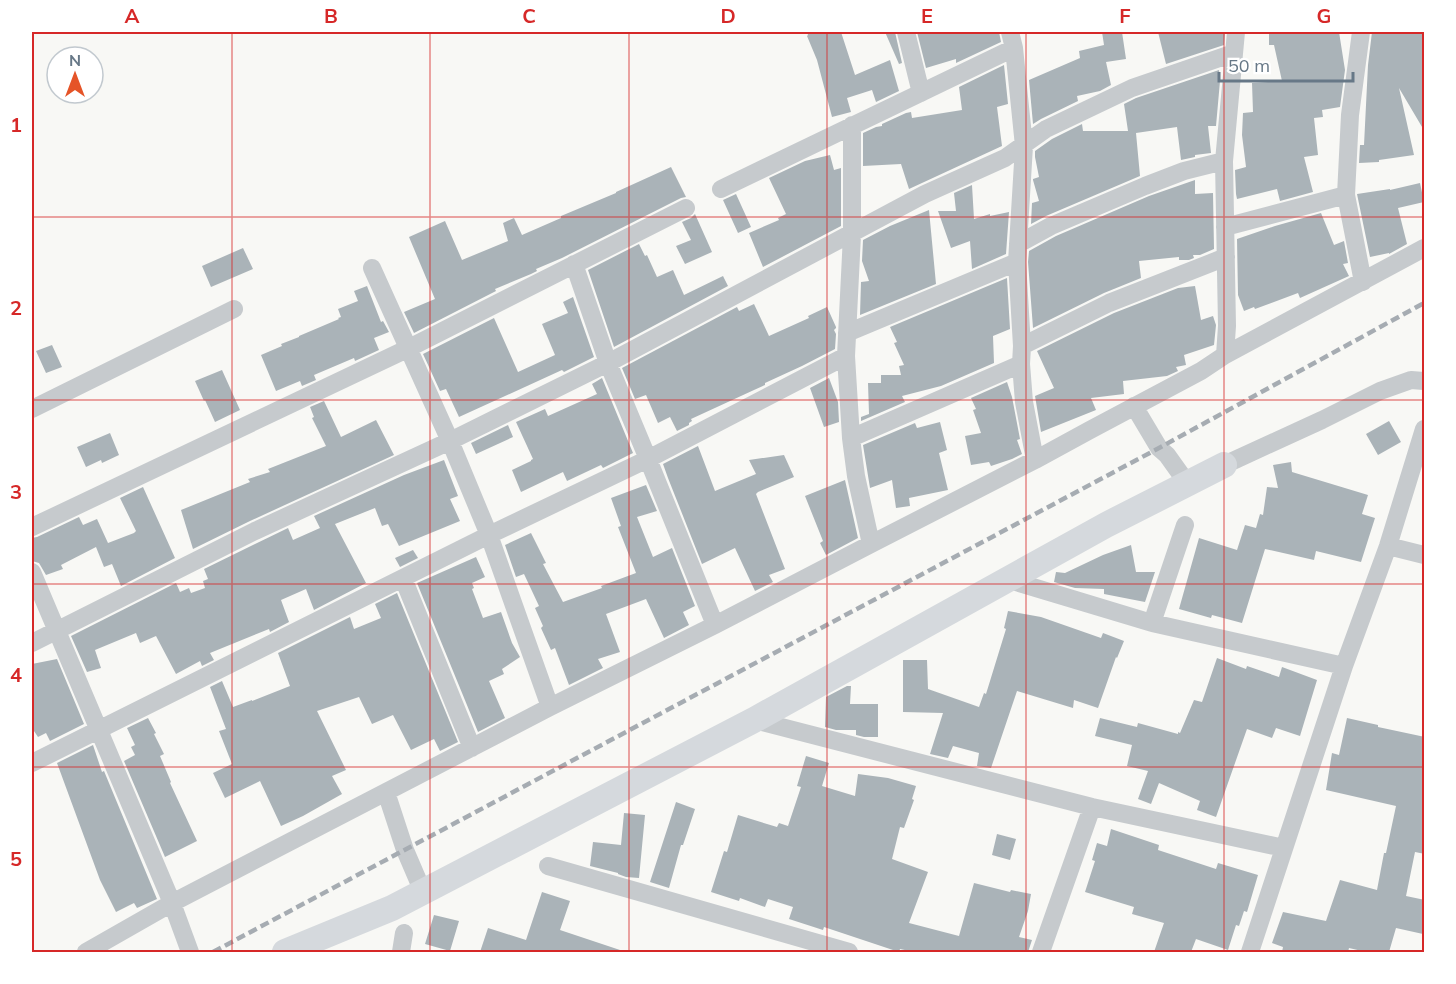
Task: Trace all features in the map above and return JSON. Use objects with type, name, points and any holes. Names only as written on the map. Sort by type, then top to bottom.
[{"type":"main road","points":[[285,952],[392,908],[423,892],[754,720],[1006,579],[1224,465]]},
{"type":"street","points":[[906,32],[921,93]]},
{"type":"street","points":[[1225,355],[1227,326],[1224,161],[1236,32]]},
{"type":"street","points":[[1361,32],[1350,116],[1346,195],[1362,282]]},
{"type":"street","points":[[721,189],[921,93],[1012,40],[1024,146],[1018,253],[1021,355],[1024,402],[1035,460]]},
{"type":"street","points":[[32,643],[255,531],[450,441],[608,363],[926,194],[1005,158],[1046,129],[1132,88],[1234,53]]},
{"type":"street","points":[[852,125],[852,234],[846,356],[850,438],[871,544]]},
{"type":"street","points":[[847,333],[1018,253],[1051,226],[1144,186],[1184,171],[1224,161]]},
{"type":"street","points":[[1225,227],[1346,195]]},
{"type":"street","points":[[32,527],[407,349],[686,208]]},
{"type":"street","points":[[87,952],[172,903],[1035,460],[1425,248]]},
{"type":"street","points":[[850,438],[1021,355],[1109,303],[1226,257]]},
{"type":"street","points":[[574,264],[608,363],[714,626]]},
{"type":"street","points":[[372,268],[450,441],[489,535],[550,707]]},
{"type":"street","points":[[32,409],[234,309]]},
{"type":"street","points":[[32,763],[489,535],[648,459],[846,356]]},
{"type":"street","points":[[1224,465],[1380,391],[1411,380],[1425,381]]},
{"type":"street","points":[[1134,406],[1160,448],[1187,483]]},
{"type":"street","points":[[1250,952],[1344,666],[1388,546],[1425,429]]},
{"type":"street","points":[[1152,623],[1185,525]]},
{"type":"street","points":[[1388,546],[1425,555]]},
{"type":"street","points":[[32,572],[172,903],[190,952]]},
{"type":"street","points":[[403,578],[472,748]]},
{"type":"street","points":[[1006,579],[1152,623],[1344,666]]},
{"type":"street","points":[[754,720],[1092,807],[1284,848]]},
{"type":"street","points":[[386,792],[405,850],[423,892]]},
{"type":"street","points":[[1041,952],[1092,807]]},
{"type":"street","points":[[548,866],[849,952]]},
{"type":"street","points":[[401,952],[404,933]]},
{"type":"building","points":[[807,32],[841,32],[855,75],[890,60],[899,91],[876,102],[872,90],[847,98],[851,112],[832,117]]},
{"type":"building","points":[[885,32],[895,32],[902,63],[899,64]]},
{"type":"building","points":[[917,32],[999,32],[1001,42],[956,63],[956,59],[926,68]]},
{"type":"building","points":[[1102,32],[1122,32],[1126,59],[1106,62],[1111,85],[1100,91],[1077,96],[1078,101],[1033,124],[1029,80],[1080,58],[1079,51],[1104,45]]},
{"type":"building","points":[[1158,32],[1225,32],[1224,45],[1166,64]]},
{"type":"building","points":[[1269,32],[1339,32],[1345,70],[1340,107],[1322,110],[1323,117],[1314,118],[1318,155],[1304,157],[1313,192],[1280,201],[1277,189],[1237,199],[1235,170],[1246,167],[1242,135],[1243,113],[1253,112],[1252,83],[1282,81],[1274,45],[1269,45]]},
{"type":"building","points":[[1372,32],[1425,32],[1425,132],[1399,88],[1414,155],[1379,160],[1379,162],[1359,163],[1360,145],[1364,145]]},
{"type":"building","points":[[1004,65],[1008,104],[997,107],[1002,146],[909,189],[901,164],[863,166],[863,133],[906,113],[911,112],[912,118],[962,110],[959,87]]},
{"type":"building","points":[[1219,70],[1216,126],[1208,126],[1211,153],[1181,160],[1177,127],[1136,133],[1140,176],[1031,224],[1032,203],[1039,201],[1033,180],[1039,177],[1035,151],[1052,139],[1082,124],[1083,131],[1128,131],[1124,104]]},
{"type":"building","points":[[830,155],[834,170],[841,168],[841,226],[763,267],[749,233],[779,220],[778,218],[786,214],[769,178],[805,161]]},
{"type":"building","points":[[671,167],[686,197],[536,269],[537,271],[531,274],[495,289],[496,291],[414,333],[404,312],[435,299],[409,237],[445,221],[462,260],[508,241],[503,223],[514,218],[522,235]]},
{"type":"building","points":[[1195,180],[1195,194],[1213,193],[1214,249],[1200,255],[1193,255],[1194,258],[1189,260],[1179,260],[1179,257],[1139,261],[1141,278],[1104,293],[1033,328],[1029,251],[1056,236],[1149,196]]},
{"type":"building","points":[[1420,183],[1424,202],[1398,208],[1407,244],[1389,254],[1370,257],[1357,194]]},
{"type":"building","points":[[972,185],[974,219],[1009,212],[1006,254],[972,269],[970,241],[951,248],[938,211],[956,211],[954,193]]},
{"type":"building","points":[[736,194],[751,227],[738,233],[723,200]]},
{"type":"building","points":[[929,210],[936,284],[860,315],[861,282],[869,281],[862,261],[863,240]]},
{"type":"building","points":[[1321,213],[1334,245],[1344,241],[1348,263],[1343,264],[1349,276],[1300,298],[1298,293],[1244,311],[1238,295],[1237,239]]},
{"type":"building","points":[[695,214],[712,252],[685,264],[676,246],[691,240],[682,222]]},
{"type":"building","points":[[639,244],[657,277],[673,270],[684,295],[723,276],[728,286],[614,347],[588,270]]},
{"type":"building","points":[[243,248],[253,269],[211,287],[202,266]]},
{"type":"building","points":[[1007,278],[1010,329],[993,336],[994,363],[941,386],[902,396],[905,402],[861,421],[861,417],[869,414],[868,383],[881,383],[881,375],[901,375],[899,366],[904,365],[890,327]]},
{"type":"building","points":[[367,286],[381,322],[383,321],[389,332],[374,338],[379,350],[314,375],[316,380],[302,386],[300,381],[276,391],[261,355],[339,319],[341,317],[338,309],[358,301],[354,291]]},
{"type":"building","points":[[1195,286],[1201,320],[1213,316],[1216,325],[1214,345],[1184,355],[1186,365],[1176,367],[1178,371],[1167,376],[1123,381],[1124,394],[1091,398],[1096,410],[1041,432],[1035,396],[1054,388],[1037,351],[1114,313],[1178,288]]},
{"type":"building","points":[[573,297],[594,357],[459,417],[446,389],[440,391],[423,354],[494,318],[518,372],[555,355],[542,324],[568,313],[563,302]]},
{"type":"building","points":[[754,304],[769,336],[827,307],[836,327],[834,330],[835,349],[691,419],[689,425],[677,431],[670,417],[658,423],[646,395],[635,399],[622,368],[737,307],[739,311]]},
{"type":"building","points":[[52,345],[62,367],[46,373],[36,351]]},
{"type":"building","points":[[222,370],[240,410],[215,422],[195,381]]},
{"type":"building","points":[[602,378],[633,453],[603,468],[601,465],[567,481],[563,472],[521,492],[512,470],[533,459],[516,422],[545,409],[548,416],[597,394],[592,384]]},
{"type":"building","points":[[829,378],[838,402],[839,422],[824,427],[810,388]]},
{"type":"building","points":[[1007,382],[1020,439],[1017,440],[1022,454],[991,466],[989,462],[971,465],[965,436],[981,433],[971,398]]},
{"type":"building","points":[[324,401],[341,437],[376,420],[394,455],[193,549],[181,510],[250,482],[248,479],[270,472],[268,469],[326,446],[312,418],[314,417],[310,407]]},
{"type":"building","points":[[1389,421],[1401,442],[1378,455],[1366,434]]},
{"type":"building","points":[[940,422],[947,450],[939,453],[948,490],[909,498],[910,506],[896,508],[892,480],[870,488],[863,445],[915,423],[917,428]]},
{"type":"building","points":[[508,425],[513,437],[476,454],[471,443]]},
{"type":"building","points":[[110,433],[119,455],[86,467],[77,447]]},
{"type":"building","points":[[698,446],[715,491],[756,474],[749,460],[784,455],[794,477],[756,494],[785,569],[769,575],[773,582],[755,591],[735,548],[702,564],[668,478],[663,464]]},
{"type":"building","points":[[444,460],[458,496],[450,499],[460,521],[399,546],[388,524],[382,526],[375,508],[335,524],[366,583],[314,610],[306,589],[281,600],[289,622],[270,632],[269,629],[210,653],[214,660],[202,666],[200,661],[176,674],[156,636],[140,643],[136,633],[95,650],[101,668],[87,672],[71,636],[176,583],[180,592],[189,588],[191,593],[205,588],[203,581],[208,579],[204,569],[288,528],[293,540],[320,528],[314,516],[404,475]]},
{"type":"building","points":[[1291,462],[1292,472],[1368,495],[1362,514],[1375,518],[1361,562],[1316,551],[1314,560],[1265,549],[1242,623],[1212,615],[1211,618],[1179,609],[1199,538],[1237,550],[1245,525],[1256,528],[1260,514],[1263,515],[1267,487],[1278,488],[1273,465]]},
{"type":"building","points":[[845,480],[858,538],[826,555],[820,543],[823,541],[805,496]]},
{"type":"building","points":[[646,485],[657,511],[637,517],[653,557],[672,548],[695,606],[683,612],[689,625],[664,638],[646,599],[606,614],[620,652],[598,659],[603,668],[569,685],[555,648],[551,650],[541,628],[543,626],[535,608],[539,606],[524,574],[516,577],[505,545],[531,533],[546,563],[543,564],[563,602],[602,588],[601,586],[636,573],[618,527],[621,526],[611,498]]},
{"type":"building","points":[[143,487],[175,558],[121,586],[112,564],[104,567],[96,547],[61,565],[63,569],[46,575],[39,563],[32,561],[32,538],[79,517],[83,525],[97,519],[108,543],[134,533],[136,531],[120,498]]},
{"type":"building","points":[[1131,545],[1136,572],[1155,572],[1145,602],[1104,594],[1104,589],[1075,588],[1054,582],[1056,572],[1065,573]]},
{"type":"building","points":[[413,550],[418,558],[400,567],[395,558]]},
{"type":"building","points":[[476,557],[485,577],[472,583],[474,588],[472,589],[483,618],[501,612],[512,643],[520,657],[502,669],[504,674],[489,681],[505,718],[478,732],[417,583]]},
{"type":"building","points":[[397,593],[458,742],[440,751],[434,739],[411,750],[393,715],[372,724],[359,697],[317,711],[346,770],[332,776],[342,794],[281,826],[260,781],[225,798],[213,773],[232,764],[219,731],[226,729],[210,687],[222,681],[233,707],[290,686],[278,653],[350,617],[354,629],[381,618],[375,604]]},
{"type":"building","points":[[1008,611],[1041,617],[1101,638],[1103,633],[1124,641],[1098,708],[1074,700],[1073,708],[1017,691],[991,768],[977,766],[979,753],[953,746],[948,758],[930,754],[943,713],[903,712],[903,660],[927,660],[928,689],[979,707],[984,693],[986,694],[1006,629],[1004,628]]},
{"type":"building","points":[[1217,658],[1246,669],[1247,666],[1279,677],[1282,667],[1317,680],[1300,736],[1276,728],[1272,738],[1247,729],[1216,817],[1197,810],[1200,801],[1159,783],[1151,804],[1138,799],[1148,771],[1127,766],[1132,745],[1095,736],[1100,718],[1137,727],[1138,723],[1180,733],[1194,700],[1202,702]]},
{"type":"building","points":[[57,659],[84,724],[50,741],[46,733],[38,737],[32,728],[32,664]]},
{"type":"building","points":[[851,686],[850,704],[878,704],[878,737],[856,735],[856,730],[836,730],[825,727],[826,697]]},
{"type":"building","points":[[148,718],[164,754],[160,756],[170,783],[197,841],[165,857],[124,761],[135,755],[131,747],[135,745],[127,728]]},
{"type":"building","points":[[1347,718],[1425,737],[1425,854],[1415,852],[1406,896],[1425,900],[1423,934],[1396,928],[1389,952],[1366,952],[1349,948],[1348,952],[1282,952],[1283,947],[1272,943],[1283,912],[1326,921],[1340,880],[1377,890],[1396,806],[1326,790],[1332,753],[1339,755]]},
{"type":"building","points":[[93,745],[102,772],[104,771],[157,899],[137,908],[134,903],[116,912],[100,880],[57,763]]},
{"type":"building","points":[[806,756],[829,763],[822,786],[855,796],[858,774],[888,778],[916,786],[912,799],[914,800],[904,828],[900,827],[892,859],[928,872],[909,923],[959,936],[974,883],[1010,892],[1011,890],[1031,894],[1019,937],[1032,940],[1028,952],[914,952],[900,949],[899,952],[824,927],[823,930],[789,919],[793,907],[768,899],[765,907],[740,898],[739,901],[711,892],[724,851],[727,852],[738,815],[777,827],[779,823],[788,826],[801,787],[797,786]]},
{"type":"building","points":[[676,802],[695,809],[683,845],[681,845],[669,888],[650,882]]},
{"type":"building","points":[[624,813],[645,815],[639,878],[626,877],[590,866],[593,842],[621,845]]},
{"type":"building","points":[[1111,829],[1159,845],[1158,850],[1216,869],[1218,863],[1258,875],[1247,912],[1244,911],[1239,926],[1236,925],[1228,950],[1196,939],[1191,952],[1154,952],[1164,923],[1132,914],[1134,907],[1085,892],[1095,861],[1092,860],[1097,843],[1107,846]]},
{"type":"building","points":[[997,834],[1016,839],[1010,860],[992,855]]},
{"type":"building","points":[[542,892],[570,901],[560,930],[620,950],[620,952],[480,952],[488,928],[526,940]]},
{"type":"building","points":[[434,915],[459,921],[450,951],[425,944]]},
{"type":"railway","points":[[213,952],[1159,448],[1424,303]]}]
